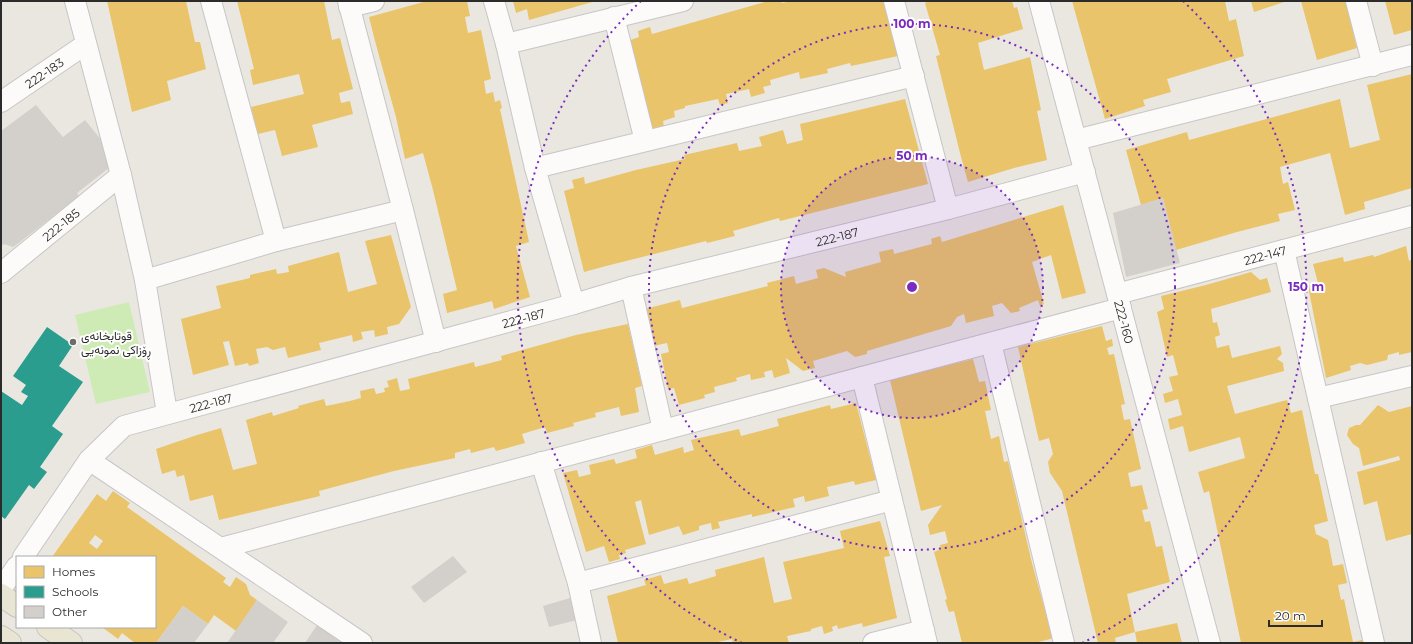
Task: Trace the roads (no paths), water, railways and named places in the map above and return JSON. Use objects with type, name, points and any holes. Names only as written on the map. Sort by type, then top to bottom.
[{"type":"main road","points":[[1,595],[16,605]]},
{"type":"main road","points":[[50,628],[72,643]]},
{"type":"main road","points":[[1,637],[10,643]]},
{"type":"street","points":[[75,1],[121,175],[145,280],[167,413]]},
{"type":"street","points":[[211,1],[276,241]]},
{"type":"street","points":[[374,1],[348,4],[404,210],[436,342]]},
{"type":"street","points":[[494,1],[506,44],[534,168],[574,304]]},
{"type":"street","points":[[506,44],[623,10],[683,1]]},
{"type":"street","points":[[894,1],[948,208]]},
{"type":"street","name":"222-160","points":[[1039,1],[1210,643]]},
{"type":"street","points":[[1356,1],[1373,66]]},
{"type":"street","points":[[623,10],[645,142]]},
{"type":"street","name":"222-183","points":[[1,102],[86,44]]},
{"type":"street","points":[[1076,140],[1412,55]]},
{"type":"street","points":[[534,168],[914,76]]},
{"type":"street","name":"222-187","points":[[24,556],[89,460],[124,426],[167,413],[436,342],[631,287],[948,208],[1085,172]]},
{"type":"street","name":"222-185","points":[[1,273],[121,175]]},
{"type":"street","points":[[145,280],[276,241],[404,210]]},
{"type":"street","name":"222-147","points":[[221,548],[991,343],[1119,301],[1284,250],[1412,216]]},
{"type":"street","points":[[1284,250],[1374,643]]},
{"type":"street","points":[[631,287],[663,430]]},
{"type":"street","points":[[991,343],[1064,643]]},
{"type":"street","points":[[1318,398],[1412,376]]},
{"type":"street","points":[[862,377],[926,636],[873,643]]},
{"type":"street","points":[[89,460],[362,643]]},
{"type":"street","points":[[541,462],[578,583],[591,643]]},
{"type":"street","points":[[578,583],[892,500]]},
{"type":"street","points":[[1,589],[16,567]]},
{"type":"place","name":"قوتابخانەی ڕۆزاکی نمونەیی","points":[[73,342]]}]
